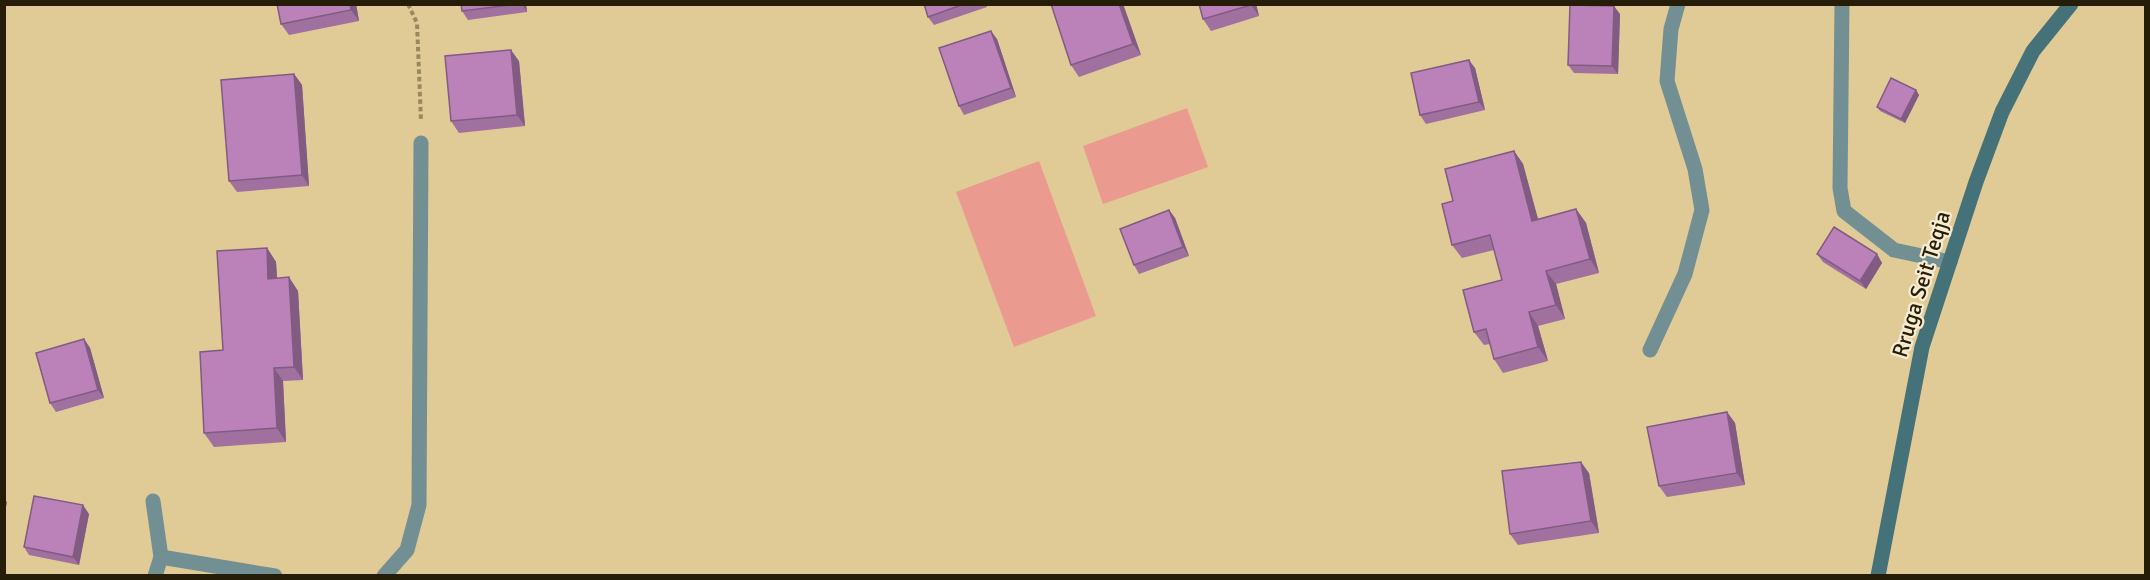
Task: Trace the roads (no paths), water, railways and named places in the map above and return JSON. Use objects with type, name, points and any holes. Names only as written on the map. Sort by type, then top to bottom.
[{"type":"main road","name":"Rruga Seit Teqja","points":[[1878,576],[1922,347],[1950,262],[2002,112],[2033,51],[2071,4]]},
{"type":"street","points":[[1650,350],[1685,274],[1702,210],[1695,169],[1667,81],[1671,29],[1678,4]]},
{"type":"street","points":[[1842,4],[1840,188],[1844,212],[1894,250],[1950,262]]},
{"type":"street","points":[[384,576],[407,550],[419,505],[421,143]]},
{"type":"street","points":[[153,501],[161,557],[155,576]]},
{"type":"street","points":[[161,557],[275,576]]}]
